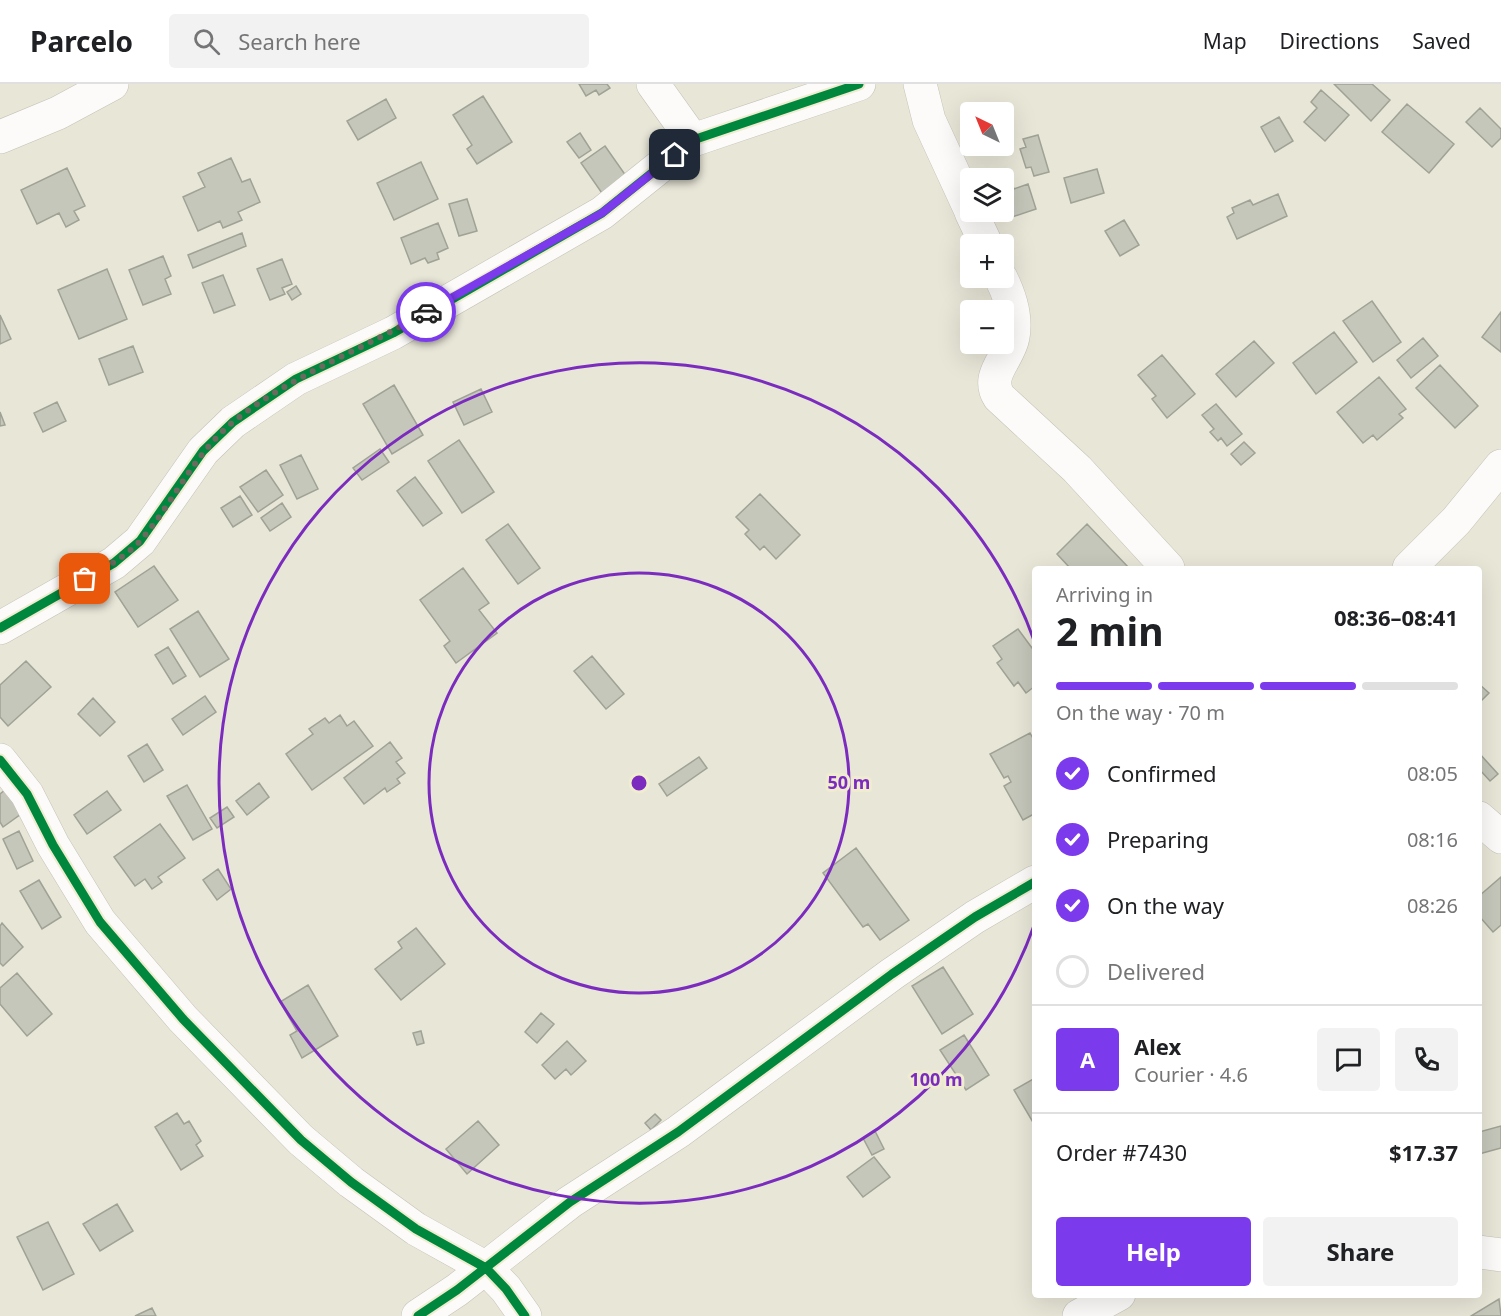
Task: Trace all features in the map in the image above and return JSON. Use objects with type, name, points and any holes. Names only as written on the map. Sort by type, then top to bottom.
[{"type":"street","points":[[0,137],[58,113],[112,84]]},
{"type":"street","points":[[653,84],[693,140]]},
{"type":"street","points":[[0,628],[114,563],[140,541],[203,451],[233,422],[296,379],[393,333],[602,213],[693,140],[859,84]]},
{"type":"street","points":[[920,84],[929,120],[960,186]]},
{"type":"street","points":[[1005,288],[1012,308],[1013,336],[1010,348],[993,380],[994,389],[999,397],[1077,469],[1166,566]]},
{"type":"street","points":[[1411,566],[1456,521],[1501,466]]},
{"type":"street","points":[[0,760],[27,794],[53,844],[100,922],[183,1019],[301,1140],[351,1182],[416,1229],[486,1268],[506,1288],[525,1316]]},
{"type":"street","points":[[1482,821],[1501,837]]},
{"type":"street","points":[[418,1316],[486,1268],[570,1202],[678,1132],[975,917],[1031,895]]},
{"type":"street","points":[[1482,1252],[1501,1255]]},
{"type":"street","points":[[1079,1316],[1112,1298]]},
{"type":"building","points":[[579,84],[607,84],[610,88],[599,95],[596,90],[586,96]]},
{"type":"building","points":[[1334,84],[1372,84],[1390,100],[1371,121]]},
{"type":"building","points":[[1321,90],[1349,115],[1325,141],[1304,122],[1317,108],[1311,102]]},
{"type":"building","points":[[483,96],[512,142],[477,164],[467,149],[472,145],[453,115]]},
{"type":"building","points":[[386,99],[396,118],[358,140],[347,121]]},
{"type":"building","points":[[1407,104],[1454,144],[1429,173],[1382,132]]},
{"type":"building","points":[[1480,108],[1501,129],[1501,138],[1492,147],[1466,122]]},
{"type":"building","points":[[1279,117],[1293,141],[1275,152],[1261,127]]},
{"type":"building","points":[[580,133],[591,150],[579,158],[567,142]]},
{"type":"building","points":[[1038,135],[1049,172],[1034,176],[1031,167],[1026,168],[1020,149],[1026,147],[1023,139]]},
{"type":"building","points":[[605,146],[631,183],[606,199],[581,163]]},
{"type":"building","points":[[231,158],[242,182],[250,179],[260,202],[238,212],[242,220],[223,228],[220,221],[198,231],[183,197],[205,187],[198,173]]},
{"type":"building","points":[[421,162],[438,199],[394,220],[377,183]]},
{"type":"building","points":[[67,168],[85,206],[74,211],[79,220],[66,227],[59,213],[37,224],[21,190]]},
{"type":"building","points":[[1097,169],[1104,193],[1071,203],[1064,178]]},
{"type":"building","points":[[1028,184],[1036,209],[1014,216],[1014,189]]},
{"type":"building","points":[[1278,194],[1287,216],[1237,239],[1227,217],[1234,213],[1232,208],[1250,200],[1253,205]]},
{"type":"building","points":[[467,199],[477,231],[459,236],[449,204]]},
{"type":"building","points":[[1124,220],[1139,245],[1120,256],[1105,231]]},
{"type":"building","points":[[438,223],[448,248],[437,253],[439,259],[428,263],[425,258],[411,264],[401,238]]},
{"type":"building","points":[[242,233],[246,246],[193,268],[188,255]]},
{"type":"building","points":[[163,256],[171,276],[165,279],[171,294],[143,305],[129,270]]},
{"type":"building","points":[[282,259],[292,284],[282,288],[285,294],[270,300],[257,269]]},
{"type":"building","points":[[107,269],[127,319],[79,339],[58,290]]},
{"type":"building","points":[[223,275],[235,305],[214,313],[202,283]]},
{"type":"building","points":[[296,286],[301,294],[292,300],[287,292]]},
{"type":"building","points":[[1372,301],[1401,342],[1373,362],[1343,321]]},
{"type":"building","points":[[1501,312],[1501,352],[1482,337]]},
{"type":"building","points":[[0,315],[11,339],[0,344]]},
{"type":"building","points":[[1334,332],[1357,362],[1316,394],[1293,363]]},
{"type":"building","points":[[1423,338],[1438,356],[1411,378],[1397,360]]},
{"type":"building","points":[[1254,341],[1274,363],[1236,397],[1216,374]]},
{"type":"building","points":[[133,346],[143,372],[109,385],[99,359]]},
{"type":"building","points":[[1162,355],[1195,394],[1167,418],[1152,399],[1156,396],[1138,375]]},
{"type":"building","points":[[1440,365],[1478,406],[1455,428],[1416,388]]},
{"type":"building","points":[[1379,377],[1406,409],[1399,414],[1403,418],[1377,440],[1373,435],[1363,443],[1337,412]]},
{"type":"building","points":[[394,385],[423,435],[392,454],[363,404]]},
{"type":"building","points":[[481,389],[492,412],[464,425],[453,402]]},
{"type":"building","points":[[57,402],[66,421],[43,432],[34,413]]},
{"type":"building","points":[[1216,404],[1242,434],[1227,446],[1221,438],[1218,441],[1210,432],[1214,429],[1202,415]]},
{"type":"building","points":[[0,412],[5,425],[0,426]]},
{"type":"building","points":[[459,440],[494,492],[462,513],[428,461]]},
{"type":"building","points":[[1244,442],[1255,453],[1241,465],[1231,454]]},
{"type":"building","points":[[380,449],[389,462],[362,480],[353,468]]},
{"type":"building","points":[[301,455],[318,489],[297,499],[280,465]]},
{"type":"building","points":[[266,470],[283,495],[258,512],[240,487]]},
{"type":"building","points":[[415,477],[442,513],[423,526],[397,491]]},
{"type":"building","points":[[760,494],[800,535],[776,559],[764,546],[760,550],[745,534],[749,530],[736,517]]},
{"type":"building","points":[[240,496],[252,515],[233,527],[221,508]]},
{"type":"building","points":[[282,503],[291,517],[270,531],[261,518]]},
{"type":"building","points":[[508,524],[540,568],[518,584],[486,540]]},
{"type":"building","points":[[1087,524],[1127,566],[1068,566],[1057,554]]},
{"type":"building","points":[[154,566],[178,600],[138,627],[115,592]]},
{"type":"building","points":[[463,568],[489,603],[479,610],[497,633],[456,663],[444,646],[450,641],[420,600]]},
{"type":"building","points":[[198,611],[229,659],[200,677],[170,629]]},
{"type":"building","points":[[1018,629],[1032,648],[1032,688],[1026,693],[1018,682],[1014,686],[997,663],[1002,659],[993,646]]},
{"type":"building","points":[[168,647],[186,676],[173,684],[155,655]]},
{"type":"building","points":[[592,656],[624,694],[606,709],[574,671]]},
{"type":"building","points":[[26,661],[51,687],[8,726],[0,717],[0,685]]},
{"type":"building","points":[[1482,687],[1489,693],[1482,700]]},
{"type":"building","points":[[205,696],[216,712],[183,735],[172,719]]},
{"type":"building","points":[[93,698],[115,722],[100,736],[78,714]]},
{"type":"building","points":[[340,715],[347,726],[354,721],[373,746],[312,790],[286,754],[313,734],[309,729],[325,718],[329,723]]},
{"type":"building","points":[[1030,733],[1032,737],[1032,815],[1023,820],[1004,786],[1011,782],[1008,776],[1004,778],[990,754]]},
{"type":"building","points":[[390,742],[402,758],[396,762],[405,773],[397,779],[400,783],[387,792],[385,788],[364,804],[344,778]]},
{"type":"building","points":[[147,744],[163,770],[144,782],[128,756]]},
{"type":"building","points":[[1482,756],[1498,774],[1490,781],[1482,772]]},
{"type":"building","points":[[699,757],[707,768],[667,796],[659,784]]},
{"type":"building","points":[[259,783],[269,797],[247,815],[236,801]]},
{"type":"building","points":[[187,785],[212,829],[193,840],[167,796]]},
{"type":"building","points":[[5,790],[21,814],[3,827],[0,822],[0,794]]},
{"type":"building","points":[[107,791],[121,810],[87,834],[74,815]]},
{"type":"building","points":[[227,807],[234,817],[217,828],[210,818]]},
{"type":"building","points":[[160,824],[185,858],[158,877],[162,882],[152,889],[145,879],[135,886],[114,857]]},
{"type":"building","points":[[19,831],[33,861],[17,869],[3,839]]},
{"type":"building","points":[[856,848],[909,920],[880,940],[868,924],[863,927],[823,873]]},
{"type":"building","points":[[218,869],[231,889],[217,900],[203,880]]},
{"type":"building","points":[[1501,877],[1501,925],[1493,932],[1482,919],[1482,893]]},
{"type":"building","points":[[39,880],[61,917],[42,929],[20,891]]},
{"type":"building","points":[[2,923],[23,947],[3,966],[0,963],[0,926]]},
{"type":"building","points":[[416,928],[445,964],[401,1000],[375,969],[402,948],[398,942]]},
{"type":"building","points":[[943,967],[973,1014],[942,1034],[912,986]]},
{"type":"building","points":[[17,973],[52,1014],[27,1036],[0,1004],[0,988]]},
{"type":"building","points":[[308,985],[338,1036],[302,1058],[290,1035],[297,1031],[280,1002]]},
{"type":"building","points":[[541,1013],[554,1024],[537,1043],[525,1032]]},
{"type":"building","points":[[421,1031],[424,1043],[417,1045],[413,1033]]},
{"type":"building","points":[[964,1035],[989,1075],[966,1090],[940,1050]]},
{"type":"building","points":[[567,1041],[586,1061],[571,1075],[566,1069],[555,1079],[542,1065]]},
{"type":"building","points":[[1032,1080],[1032,1121],[1014,1090]]},
{"type":"building","points":[[177,1113],[184,1124],[189,1121],[201,1141],[196,1145],[203,1156],[181,1170],[155,1127]]},
{"type":"building","points":[[655,1114],[661,1120],[651,1130],[645,1123]]},
{"type":"building","points":[[478,1121],[499,1145],[467,1174],[446,1149]]},
{"type":"building","points":[[1501,1126],[1501,1148],[1482,1153],[1482,1131]]},
{"type":"building","points":[[875,1131],[884,1149],[872,1155],[863,1138]]},
{"type":"building","points":[[874,1157],[890,1177],[863,1197],[847,1177]]},
{"type":"building","points":[[117,1204],[133,1231],[100,1251],[83,1224]]},
{"type":"building","points":[[48,1222],[74,1274],[43,1290],[17,1237]]},
{"type":"building","points":[[1499,1299],[1501,1316],[1471,1316]]},
{"type":"building","points":[[152,1308],[156,1316],[135,1316]]},
{"type":"cycle path","points":[[0,628],[114,563],[140,541],[203,451],[233,422],[296,379],[393,333],[602,213],[693,140],[859,84]]},
{"type":"cycle path","points":[[0,760],[27,794],[53,845],[100,922],[183,1019],[301,1140],[351,1182],[416,1229],[486,1268],[506,1289],[525,1316]]},
{"type":"cycle path","points":[[418,1316],[457,1290],[570,1202],[678,1132],[892,974],[975,917],[1032,884]]},
{"type":"way so far","points":[[85,579],[114,563],[140,541],[203,451],[233,422],[296,379],[393,333],[426,312]]},
{"type":"route","points":[[426,312],[544,248],[602,213],[675,155]]}]
